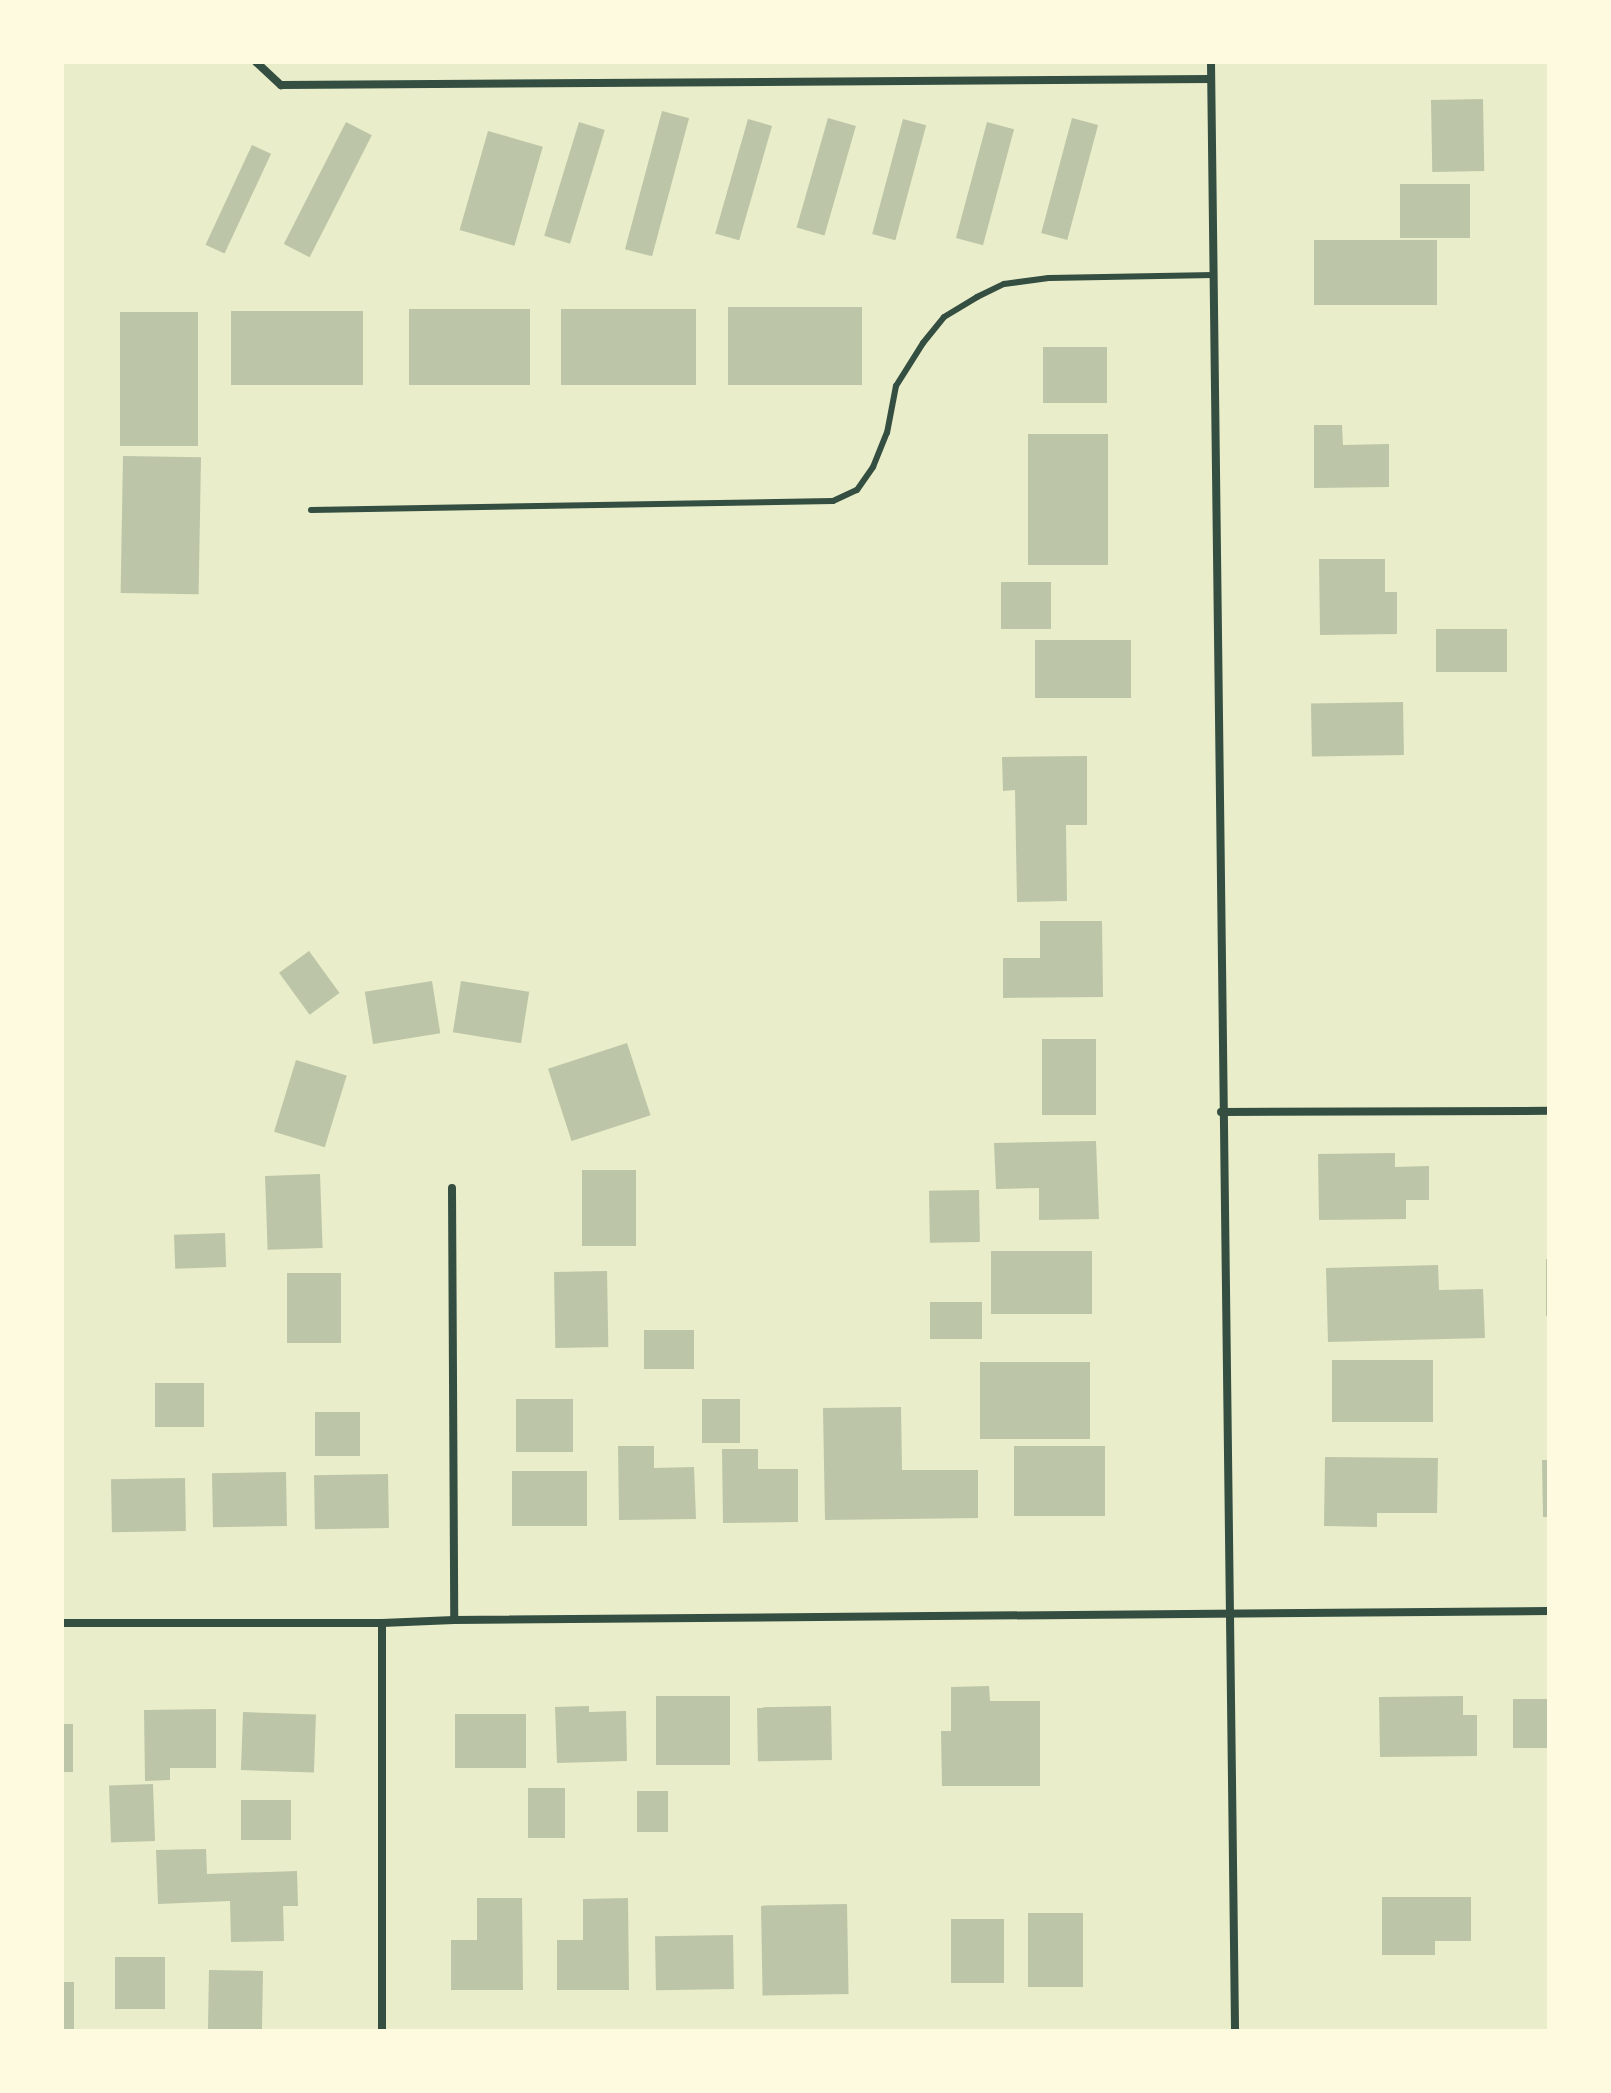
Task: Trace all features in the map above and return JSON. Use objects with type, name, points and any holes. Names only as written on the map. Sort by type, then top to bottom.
[{"type":"street","points":[[256,62],[281,85],[1211,79]]},
{"type":"street","points":[[1211,62],[1221,1112],[1235,2031]]},
{"type":"street","points":[[1221,1112],[1549,1111]]},
{"type":"street","points":[[452,1188],[454,1620]]},
{"type":"street","points":[[62,1623],[382,1623],[1549,1611]]},
{"type":"street","points":[[382,1623],[382,2031]]},
{"type":"lane","points":[[311,510],[833,501],[857,490],[873,467],[887,433],[896,386],[923,343],[944,317],[977,297],[1004,284],[1049,278],[1214,275]]},
{"type":"building","points":[[1483,99],[1484,171],[1432,172],[1431,100]]},
{"type":"building","points":[[662,111],[689,118],[652,256],[625,249]]},
{"type":"building","points":[[828,118],[856,126],[824,236],[797,228]]},
{"type":"building","points":[[1072,118],[1098,125],[1067,240],[1041,233]]},
{"type":"building","points":[[748,119],[772,126],[739,240],[715,233]]},
{"type":"building","points":[[903,119],[926,125],[895,240],[872,234]]},
{"type":"building","points":[[346,122],[372,135],[310,257],[284,244]]},
{"type":"building","points":[[579,122],[605,130],[570,244],[544,236]]},
{"type":"building","points":[[987,122],[1014,129],[983,245],[956,238]]},
{"type":"building","points":[[488,131],[543,147],[514,246],[460,230]]},
{"type":"building","points":[[252,145],[271,154],[225,254],[206,245]]},
{"type":"building","points":[[1400,184],[1470,184],[1470,238],[1400,238]]},
{"type":"building","points":[[1314,240],[1437,240],[1437,305],[1314,305]]},
{"type":"building","points":[[728,307],[862,307],[862,385],[728,385]]},
{"type":"building","points":[[409,309],[530,309],[530,385],[409,385]]},
{"type":"building","points":[[561,309],[696,309],[696,385],[561,385]]},
{"type":"building","points":[[231,311],[363,311],[363,385],[231,385]]},
{"type":"building","points":[[120,312],[198,312],[198,446],[120,446]]},
{"type":"building","points":[[1043,347],[1107,347],[1107,403],[1043,403]]},
{"type":"building","points":[[1314,425],[1342,425],[1343,445],[1389,444],[1389,487],[1314,488]]},
{"type":"building","points":[[1028,434],[1108,434],[1108,565],[1028,565]]},
{"type":"building","points":[[123,456],[201,457],[199,594],[121,593]]},
{"type":"building","points":[[1319,559],[1385,559],[1385,592],[1397,592],[1397,634],[1320,635]]},
{"type":"building","points":[[1001,582],[1051,582],[1051,629],[1001,629]]},
{"type":"building","points":[[1436,629],[1507,629],[1507,672],[1436,672]]},
{"type":"building","points":[[1035,640],[1131,640],[1131,698],[1035,698]]},
{"type":"building","points":[[1403,702],[1404,755],[1312,757],[1311,704]]},
{"type":"building","points":[[1087,756],[1087,825],[1066,825],[1067,901],[1017,902],[1015,790],[1003,791],[1002,757]]},
{"type":"building","points":[[1040,921],[1102,921],[1103,997],[1003,998],[1003,958],[1040,958]]},
{"type":"building","points":[[309,951],[340,993],[310,1015],[279,973]]},
{"type":"building","points":[[432,981],[440,1033],[373,1044],[365,992]]},
{"type":"building","points":[[461,981],[529,992],[521,1043],[453,1032]]},
{"type":"building","points":[[1042,1039],[1096,1039],[1096,1115],[1042,1115]]},
{"type":"building","points":[[627,1043],[650,1115],[572,1141],[548,1069]]},
{"type":"building","points":[[296,1060],[347,1075],[325,1147],[274,1132]]},
{"type":"building","points":[[1096,1141],[1099,1219],[1039,1220],[1039,1188],[996,1189],[994,1143]]},
{"type":"building","points":[[1395,1153],[1395,1167],[1429,1166],[1429,1200],[1406,1200],[1406,1219],[1319,1220],[1318,1154]]},
{"type":"building","points":[[582,1170],[636,1170],[636,1246],[582,1246]]},
{"type":"building","points":[[320,1174],[323,1248],[268,1250],[265,1176]]},
{"type":"building","points":[[979,1190],[980,1242],[930,1243],[929,1191]]},
{"type":"building","points":[[225,1233],[226,1267],[175,1269],[174,1235]]},
{"type":"building","points":[[991,1251],[1092,1251],[1092,1314],[991,1314]]},
{"type":"building","points":[[1546,1259],[1549,1259],[1549,1316],[1546,1316]]},
{"type":"building","points":[[1438,1265],[1439,1290],[1483,1289],[1485,1338],[1328,1342],[1326,1268]]},
{"type":"building","points":[[607,1271],[608,1347],[555,1348],[554,1272]]},
{"type":"building","points":[[287,1273],[341,1273],[341,1343],[287,1343]]},
{"type":"building","points":[[930,1302],[982,1302],[982,1339],[930,1339]]},
{"type":"building","points":[[644,1330],[694,1330],[694,1369],[644,1369]]},
{"type":"building","points":[[1332,1360],[1433,1360],[1433,1422],[1332,1422]]},
{"type":"building","points":[[980,1362],[1090,1362],[1090,1439],[980,1439]]},
{"type":"building","points":[[155,1383],[204,1383],[204,1427],[155,1427]]},
{"type":"building","points":[[516,1399],[573,1399],[573,1452],[516,1452]]},
{"type":"building","points":[[702,1399],[740,1399],[740,1443],[702,1443]]},
{"type":"building","points":[[901,1407],[902,1470],[978,1470],[978,1518],[825,1520],[823,1408]]},
{"type":"building","points":[[315,1412],[360,1412],[360,1456],[315,1456]]},
{"type":"building","points":[[618,1446],[654,1446],[654,1468],[694,1467],[696,1519],[619,1520]]},
{"type":"building","points":[[1014,1446],[1105,1446],[1105,1516],[1014,1516]]},
{"type":"building","points":[[722,1449],[758,1449],[758,1469],[798,1469],[798,1522],[723,1523]]},
{"type":"building","points":[[1325,1457],[1438,1458],[1437,1513],[1377,1513],[1377,1527],[1324,1526]]},
{"type":"building","points":[[1542,1460],[1549,1460],[1549,1517],[1543,1517]]},
{"type":"building","points":[[512,1471],[587,1471],[587,1526],[512,1526]]},
{"type":"building","points":[[286,1472],[287,1526],[213,1527],[212,1473]]},
{"type":"building","points":[[388,1474],[389,1528],[315,1529],[314,1475]]},
{"type":"building","points":[[185,1478],[186,1531],[112,1532],[111,1479]]},
{"type":"building","points":[[989,1686],[990,1701],[1040,1701],[1040,1786],[942,1786],[941,1731],[951,1731],[951,1687]]},
{"type":"building","points":[[656,1696],[730,1696],[730,1765],[656,1765]]},
{"type":"building","points":[[1463,1696],[1463,1715],[1477,1715],[1477,1756],[1380,1757],[1379,1697]]},
{"type":"building","points":[[1513,1699],[1549,1699],[1549,1748],[1513,1748]]},
{"type":"building","points":[[589,1706],[589,1712],[626,1711],[627,1761],[557,1763],[555,1707]]},
{"type":"building","points":[[831,1706],[832,1760],[758,1761],[757,1707]]},
{"type":"building","points":[[216,1709],[216,1768],[170,1768],[170,1780],[145,1781],[144,1710]]},
{"type":"building","points":[[243,1712],[316,1715],[314,1773],[241,1770]]},
{"type":"building","points":[[455,1714],[526,1714],[526,1768],[455,1768]]},
{"type":"building","points":[[62,1724],[73,1724],[73,1772],[62,1772]]},
{"type":"building","points":[[153,1784],[155,1841],[111,1843],[109,1786]]},
{"type":"building","points":[[528,1788],[565,1788],[565,1838],[528,1838]]},
{"type":"building","points":[[637,1791],[668,1791],[668,1832],[637,1832]]},
{"type":"building","points":[[241,1800],[291,1800],[291,1840],[241,1840]]},
{"type":"building","points":[[206,1849],[207,1874],[297,1871],[298,1906],[283,1906],[284,1941],[231,1942],[230,1901],[158,1904],[156,1850]]},
{"type":"building","points":[[1382,1897],[1471,1897],[1471,1941],[1435,1941],[1435,1955],[1382,1955]]},
{"type":"building","points":[[477,1898],[522,1898],[523,1990],[451,1990],[451,1940],[477,1940]]},
{"type":"building","points":[[628,1898],[629,1990],[557,1990],[557,1940],[583,1940],[583,1899]]},
{"type":"building","points":[[847,1904],[849,1994],[763,1995],[761,1906]]},
{"type":"building","points":[[1028,1913],[1083,1913],[1083,1987],[1028,1987]]},
{"type":"building","points":[[951,1919],[1004,1919],[1004,1983],[951,1983]]},
{"type":"building","points":[[733,1935],[734,1989],[656,1990],[655,1936]]},
{"type":"building","points":[[115,1957],[165,1957],[165,2009],[115,2009]]},
{"type":"building","points":[[209,1970],[263,1971],[262,2031],[208,2031]]},
{"type":"building","points":[[62,1982],[74,1982],[74,2031],[62,2031]]}]
